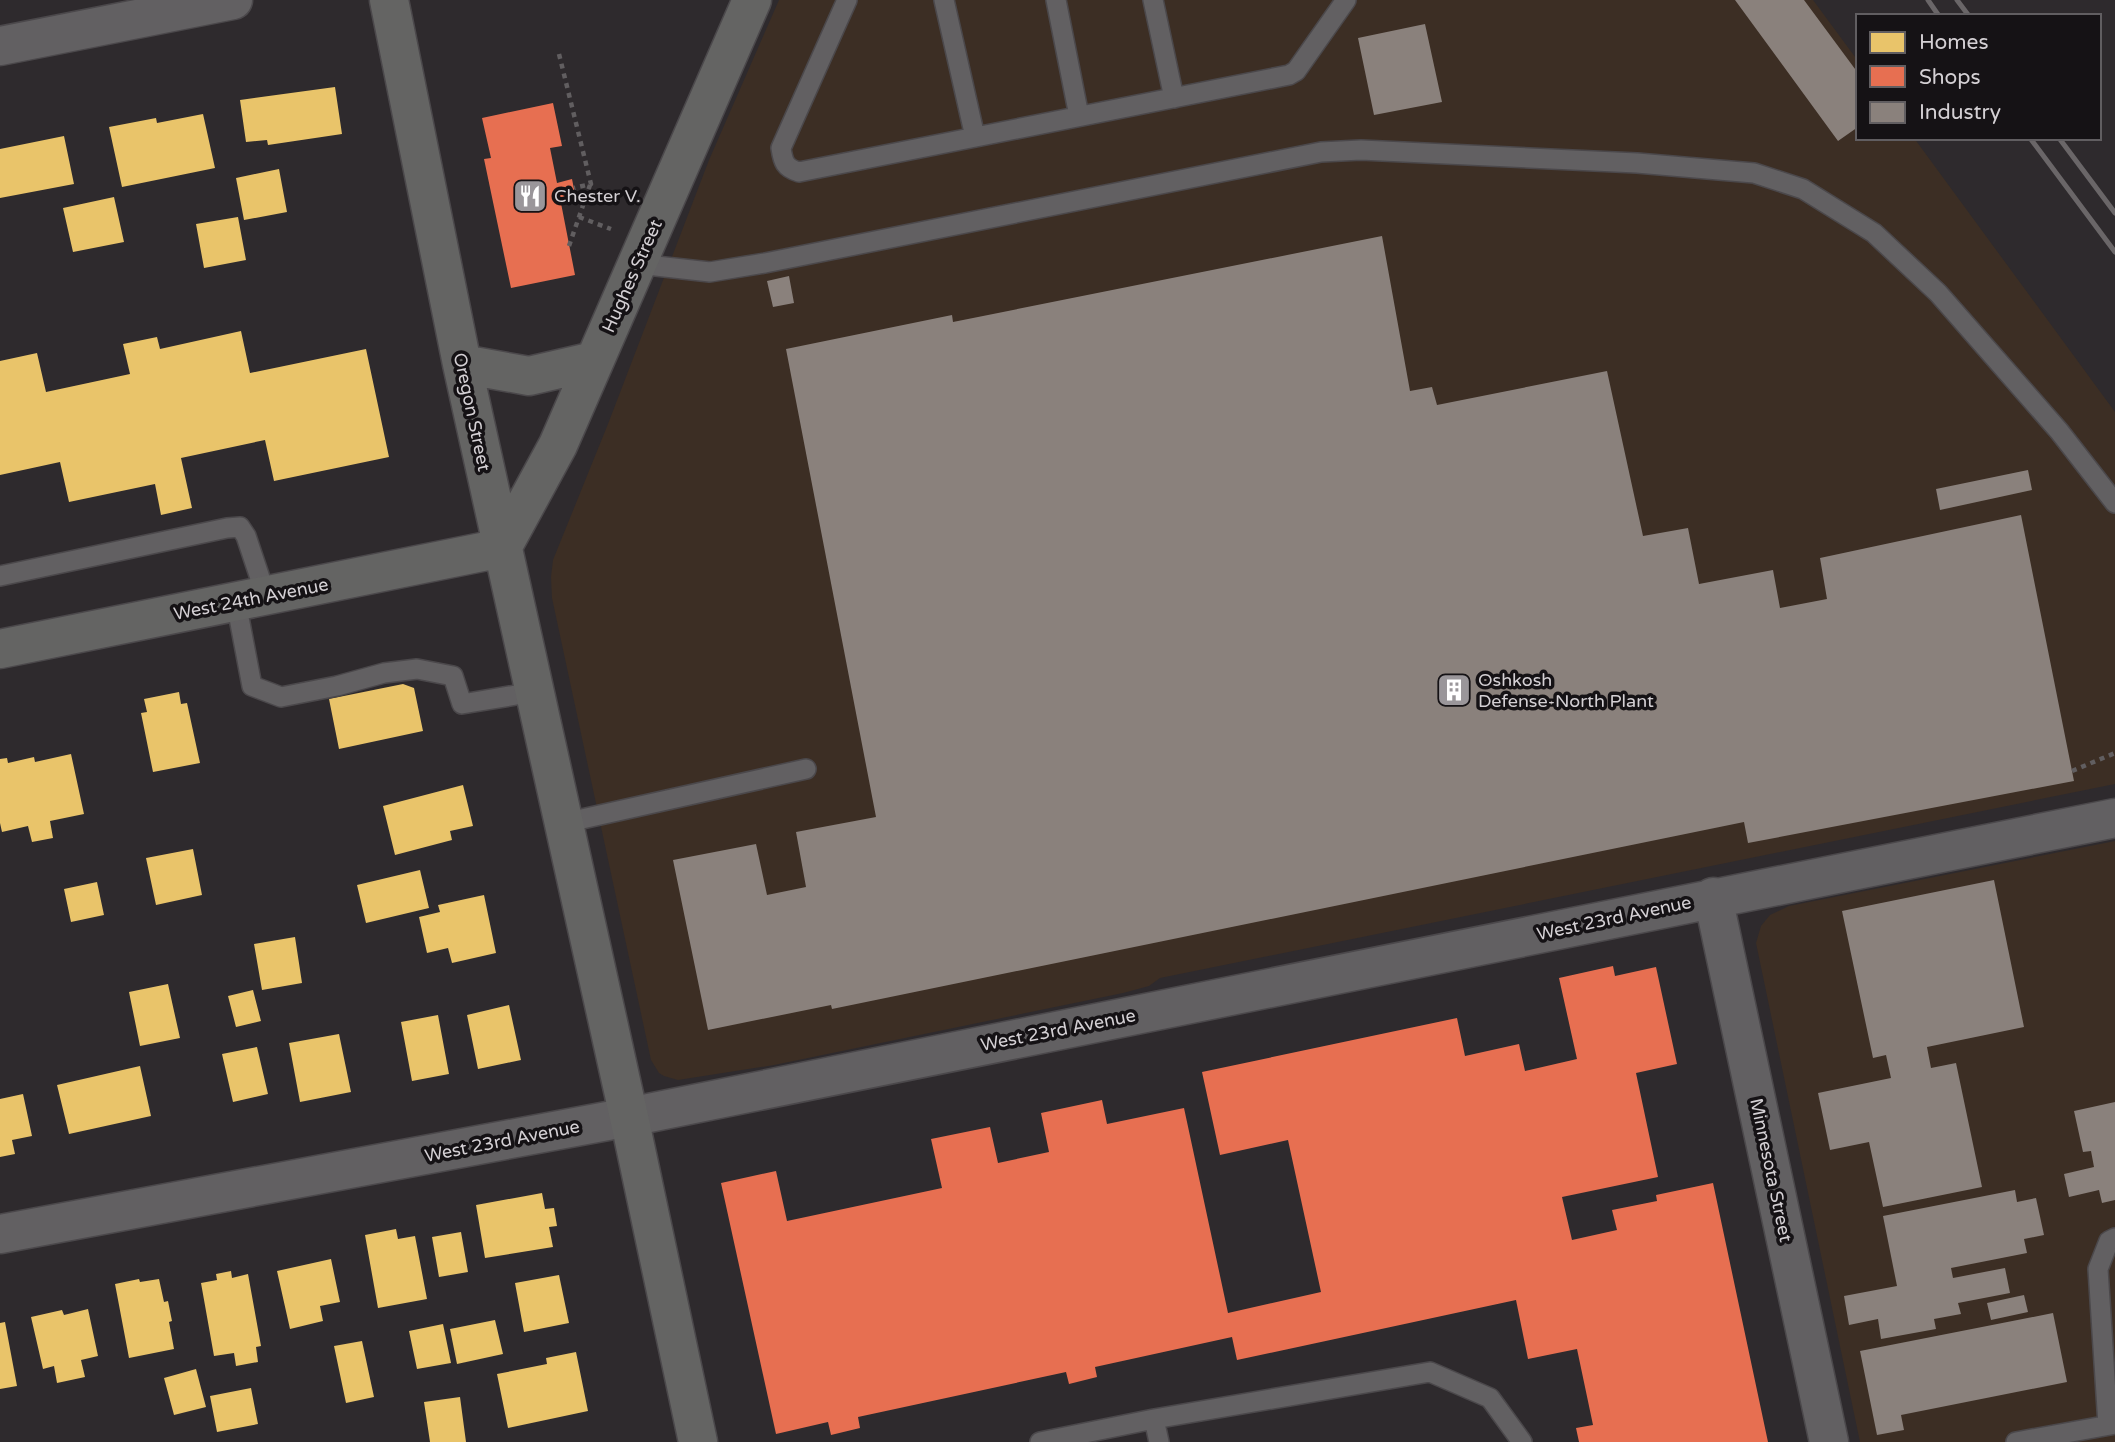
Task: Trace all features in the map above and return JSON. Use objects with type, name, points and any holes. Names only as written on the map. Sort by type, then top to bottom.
[{"type":"street","points":[[0,46],[233,0]]},
{"type":"street","name":"Oregon Street","points":[[389,0],[462,364],[629,1117],[698,1442]]},
{"type":"street","name":"Hughes Street","points":[[502,548],[558,445],[752,0]]},
{"type":"street","points":[[462,364],[529,376],[594,361]]},
{"type":"street","name":"West 24th Avenue","points":[[0,649],[502,548]]},
{"type":"street","name":"West 23rd Avenue","points":[[0,1234],[629,1117],[2115,818]]},
{"type":"street","name":"Minnesota Street","points":[[1713,897],[1829,1442]]},
{"type":"lane","points":[[846,0],[780,148],[783,161],[790,169],[799,172],[1289,75],[1296,71],[1346,0]]},
{"type":"lane","points":[[944,0],[975,137]]},
{"type":"lane","points":[[1056,0],[1079,116]]},
{"type":"lane","points":[[1153,0],[1174,98]]},
{"type":"lane","points":[[638,264],[710,272],[765,263],[1321,152],[1361,150],[1623,162],[1754,173],[1803,189],[1874,233],[1938,293],[2060,431],[2115,503]]},
{"type":"lane","points":[[0,576],[240,527],[246,536],[251,599],[252,686],[281,697],[384,673],[418,669],[453,676],[462,704],[534,692]]},
{"type":"lane","points":[[564,823],[806,769]]},
{"type":"lane","points":[[2016,1442],[2111,1425],[2098,1269],[2109,1241],[2115,1238]]},
{"type":"lane","points":[[1040,1442],[1154,1419],[1430,1372],[1490,1398],[1522,1442]]},
{"type":"lane","points":[[1154,1419],[1159,1442]]},
{"type":"path","points":[[559,54],[590,184],[569,246]]},
{"type":"path","points":[[574,188],[590,184]]},
{"type":"path","points":[[2072,771],[2115,753]]},
{"type":"shaded area","points":[[779,0],[1813,0],[1856,58],[1856,140],[1915,140],[2115,412],[2115,784],[1160,978],[1149,986],[1123,993],[774,1065],[678,1080],[664,1076],[651,1060],[552,598],[551,577],[553,560],[709,160]]},
{"type":"shaded area","points":[[2115,841],[2115,1442],[1860,1442],[1756,943],[1761,926],[1770,915],[1789,906]]},
{"type":"building: Homes","points":[[335,87],[342,134],[268,145],[267,140],[246,142],[240,100]]},
{"type":"building: Homes","points":[[203,114],[215,168],[122,187],[109,127],[156,118],[157,123]]},
{"type":"building: Homes","points":[[64,136],[74,184],[0,198],[0,149]]},
{"type":"building: Homes","points":[[279,169],[287,212],[244,220],[236,178]]},
{"type":"building: Homes","points":[[114,197],[124,242],[73,252],[63,208]]},
{"type":"building: Homes","points":[[238,217],[246,260],[204,268],[196,224]]},
{"type":"building: Homes","points":[[241,331],[250,373],[366,349],[389,457],[274,481],[265,440],[181,458],[192,508],[161,515],[155,484],[69,502],[60,462],[0,475],[0,361],[37,353],[46,392],[130,374],[123,344],[157,337],[160,349]]},
{"type":"building: Homes","points":[[403,684],[414,688],[423,731],[339,749],[329,699]]},
{"type":"building: Homes","points":[[179,692],[181,704],[187,703],[200,763],[153,772],[141,713],[147,712],[144,699]]},
{"type":"building: Homes","points":[[71,754],[84,814],[50,821],[53,838],[32,842],[28,826],[2,832],[0,759],[7,758],[8,763],[34,757],[35,762]]},
{"type":"building: Homes","points":[[463,785],[473,826],[450,831],[452,840],[395,855],[383,806]]},
{"type":"building: Homes","points":[[193,849],[202,895],[156,905],[146,858]]},
{"type":"building: Homes","points":[[420,870],[429,908],[366,923],[357,885]]},
{"type":"building: Homes","points":[[97,882],[104,915],[71,922],[64,889]]},
{"type":"building: Homes","points":[[484,895],[496,953],[452,963],[448,948],[427,953],[419,917],[440,912],[438,905]]},
{"type":"building: Homes","points":[[295,937],[302,983],[262,990],[254,944]]},
{"type":"building: Homes","points":[[168,984],[180,1038],[140,1046],[129,992]]},
{"type":"building: Homes","points":[[253,990],[261,1021],[236,1027],[228,996]]},
{"type":"building: Homes","points":[[509,1005],[521,1060],[478,1069],[467,1015]]},
{"type":"building: Homes","points":[[438,1015],[449,1074],[412,1081],[401,1022]]},
{"type":"building: Homes","points":[[339,1034],[351,1092],[300,1102],[289,1043]]},
{"type":"building: Homes","points":[[257,1047],[268,1094],[233,1102],[222,1054]]},
{"type":"building: Homes","points":[[140,1066],[151,1116],[69,1134],[57,1085]]},
{"type":"building: Homes","points":[[23,1094],[32,1136],[12,1140],[15,1154],[0,1157],[0,1099]]},
{"type":"building: Homes","points":[[542,1193],[545,1209],[554,1208],[557,1226],[549,1227],[553,1247],[485,1258],[476,1205]]},
{"type":"building: Homes","points":[[396,1229],[398,1239],[415,1236],[427,1299],[378,1308],[365,1235]]},
{"type":"building: Homes","points":[[461,1232],[468,1272],[439,1277],[432,1237]]},
{"type":"building: Homes","points":[[331,1259],[340,1302],[320,1306],[323,1321],[290,1329],[277,1271]]},
{"type":"building: Homes","points":[[231,1271],[232,1278],[248,1274],[261,1346],[256,1347],[258,1362],[236,1366],[234,1353],[214,1356],[201,1283],[217,1280],[216,1274]]},
{"type":"building: Homes","points":[[559,1275],[569,1323],[524,1332],[515,1283]]},
{"type":"building: Homes","points":[[139,1279],[140,1282],[159,1279],[164,1302],[168,1301],[174,1349],[129,1358],[115,1284]]},
{"type":"building: Homes","points":[[88,1309],[98,1356],[81,1360],[85,1377],[57,1383],[54,1366],[43,1369],[31,1317],[62,1310],[64,1315]]},
{"type":"building: Homes","points":[[495,1320],[503,1354],[457,1364],[450,1329]]},
{"type":"building: Homes","points":[[5,1322],[17,1386],[0,1389],[0,1323]]},
{"type":"building: Homes","points":[[443,1324],[451,1363],[417,1369],[409,1331]]},
{"type":"building: Homes","points":[[362,1341],[374,1397],[346,1403],[334,1346]]},
{"type":"building: Homes","points":[[576,1352],[588,1411],[508,1428],[497,1374],[547,1364],[546,1358]]},
{"type":"building: Homes","points":[[196,1369],[206,1407],[174,1415],[164,1378]]},
{"type":"building: Homes","points":[[251,1388],[258,1424],[217,1432],[210,1396]]},
{"type":"building: Homes","points":[[460,1397],[466,1442],[430,1442],[424,1402]]},
{"type":"building: Shops","name":"Chester V.","points":[[553,103],[562,146],[550,148],[557,183],[572,179],[575,194],[560,198],[575,275],[511,288],[484,159],[491,158],[482,118]]},
{"type":"building: Shops","points":[[1613,966],[1615,976],[1656,967],[1677,1064],[1636,1073],[1658,1177],[1562,1197],[1572,1240],[1617,1230],[1612,1210],[1657,1201],[1656,1195],[1713,1183],[1768,1442],[1579,1442],[1576,1428],[1593,1425],[1577,1349],[1528,1359],[1516,1300],[1237,1360],[1232,1337],[1095,1367],[1097,1377],[1069,1384],[1066,1372],[858,1417],[860,1428],[831,1435],[828,1422],[776,1434],[721,1183],[776,1171],[787,1221],[942,1188],[931,1139],[990,1127],[998,1163],[1049,1152],[1041,1113],[1102,1100],[1107,1124],[1184,1108],[1228,1313],[1321,1292],[1288,1140],[1220,1155],[1202,1072],[1457,1018],[1465,1056],[1519,1044],[1525,1071],[1577,1059],[1559,978]]},
{"type":"building: Industry","points":[[1735,0],[1804,0],[1856,70],[1856,128],[1838,141]]},
{"type":"building: Industry","points":[[1425,24],[1442,102],[1374,115],[1358,38]]},
{"type":"building: Industry","name":"Oshkosh Defense-North Plant","points":[[1382,236],[1410,391],[1432,387],[1437,405],[1607,371],[1643,536],[1688,528],[1699,584],[1773,570],[1780,608],[1827,599],[1820,558],[2021,515],[2074,781],[1748,843],[1744,822],[832,1009],[831,1005],[708,1030],[673,860],[756,844],[767,895],[806,887],[796,832],[876,817],[786,349],[952,315],[953,322]]},
{"type":"building: Industry","points":[[789,276],[794,303],[773,307],[767,281]]},
{"type":"building: Industry","points":[[2028,470],[2032,490],[1940,510],[1936,489]]},
{"type":"building: Industry","points":[[1994,880],[2024,1027],[1927,1047],[1931,1068],[1956,1063],[1982,1187],[1883,1207],[1869,1142],[1830,1150],[1818,1093],[1891,1078],[1886,1055],[1873,1058],[1842,911]]},
{"type":"building: Industry","points":[[2115,1102],[2115,1200],[2102,1203],[2099,1190],[2069,1197],[2064,1174],[2094,1167],[2091,1151],[2083,1152],[2074,1111]]},
{"type":"building: Industry","points":[[2015,1190],[2017,1202],[2036,1198],[2044,1235],[2024,1239],[2027,1253],[1951,1268],[1953,1278],[2005,1268],[2010,1293],[1958,1303],[1961,1314],[1934,1319],[1936,1329],[1881,1339],[1878,1319],[1849,1325],[1844,1296],[1897,1286],[1883,1216]]},
{"type":"building: Industry","points":[[2024,1295],[2028,1312],[1991,1320],[1987,1303]]},
{"type":"building: Industry","points":[[2053,1313],[2067,1382],[1901,1415],[1904,1430],[1877,1435],[1860,1351]]},
{"type":"railway","points":[[1928,0],[1938,14]]},
{"type":"railway","points":[[1957,0],[1968,14]]},
{"type":"railway","points":[[2031,140],[2115,252]]},
{"type":"railway","points":[[2060,140],[2115,213]]},
{"type":"place","name":"Chester V.","points":[[530,196]]},
{"type":"place","name":"Oshkosh Defense-North Plant","points":[[1454,690]]}]
